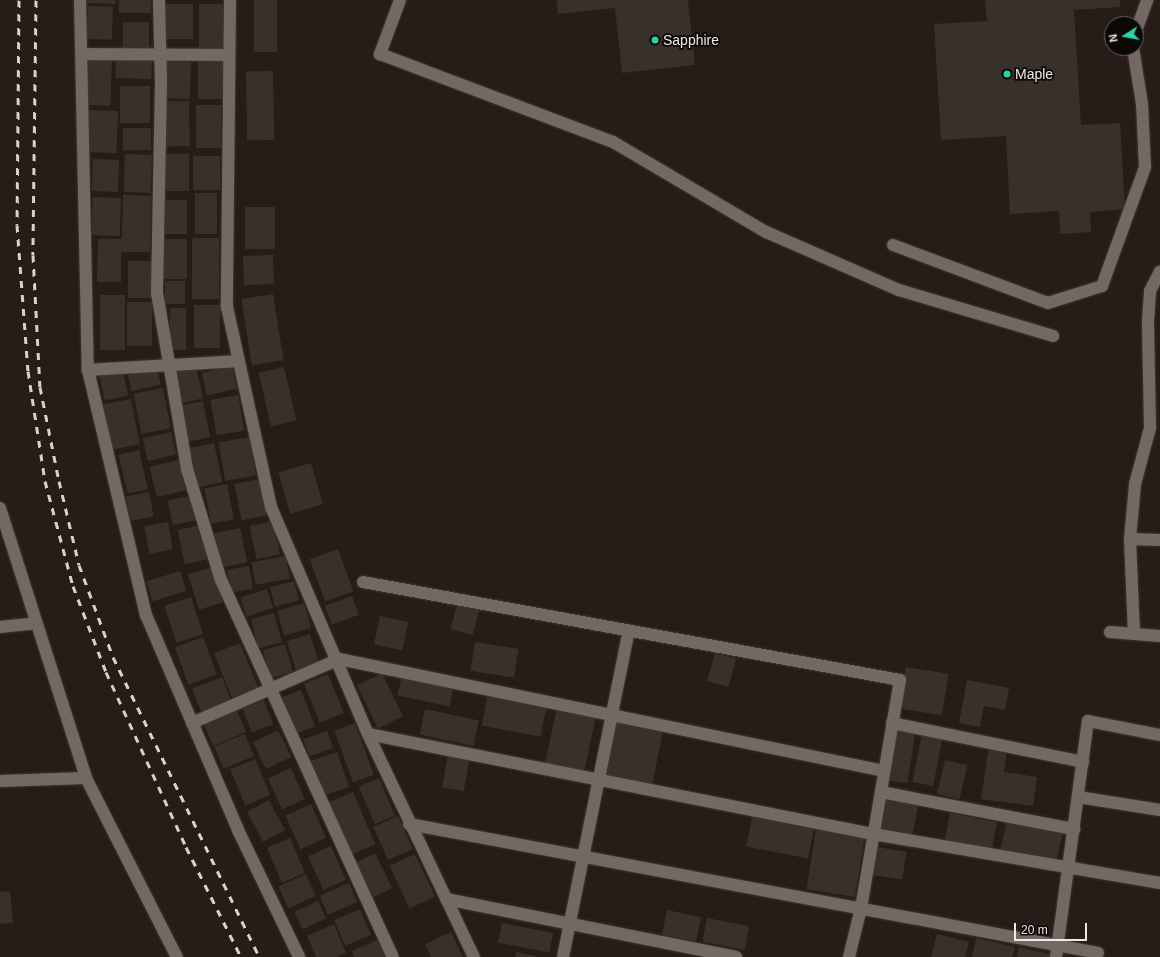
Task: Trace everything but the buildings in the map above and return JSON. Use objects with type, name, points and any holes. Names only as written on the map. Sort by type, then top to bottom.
[{"type":"street","points":[[80,0],[88,370],[146,616],[238,830],[299,957]]},
{"type":"street","points":[[159,0],[160,53],[157,293],[187,469],[221,580],[270,692],[393,957]]},
{"type":"street","points":[[230,0],[227,307],[271,507],[339,659],[368,734],[409,824],[474,957]]},
{"type":"street","points":[[400,0],[380,54],[613,142],[766,232],[899,290],[1053,336]]},
{"type":"street","points":[[1141,16],[1147,0]]},
{"type":"street","points":[[82,54],[160,53],[229,55]]},
{"type":"street","points":[[893,245],[1048,303],[1102,286],[1145,167],[1142,104],[1134,56]]},
{"type":"street","points":[[1134,634],[1130,539],[1136,484],[1150,428],[1154,351],[1150,291],[1160,271]]},
{"type":"street","points":[[88,370],[239,361]]},
{"type":"street","points":[[0,508],[86,778],[177,957]]},
{"type":"street","points":[[1130,539],[1160,540]]},
{"type":"street","points":[[363,582],[900,680],[861,908],[849,957]]},
{"type":"street","points":[[0,627],[36,623]]},
{"type":"street","points":[[563,957],[572,924],[597,780],[629,630]]},
{"type":"street","points":[[1110,632],[1160,636]]},
{"type":"street","points":[[192,724],[270,692],[339,659],[884,772]]},
{"type":"street","points":[[1056,951],[1088,721],[1160,735]]},
{"type":"street","points":[[892,723],[1083,762]]},
{"type":"street","points":[[368,734],[873,834],[1160,884]]},
{"type":"street","points":[[0,781],[86,778]]},
{"type":"street","points":[[880,792],[1074,829]]},
{"type":"street","points":[[1078,798],[1160,810]]},
{"type":"street","points":[[409,824],[861,908],[1056,951],[1098,953]]},
{"type":"street","points":[[446,899],[736,957]]},
{"type":"railway","points":[[19,0],[17,225],[28,371],[45,481],[73,586],[106,672],[186,847],[241,957]]},
{"type":"railway","points":[[36,0],[33,255],[40,387],[59,481],[79,565],[113,657],[259,957]]},
{"type":"place","name":"Sapphire","points":[[655,40]]},
{"type":"place","name":"Maple","points":[[1007,74]]}]
